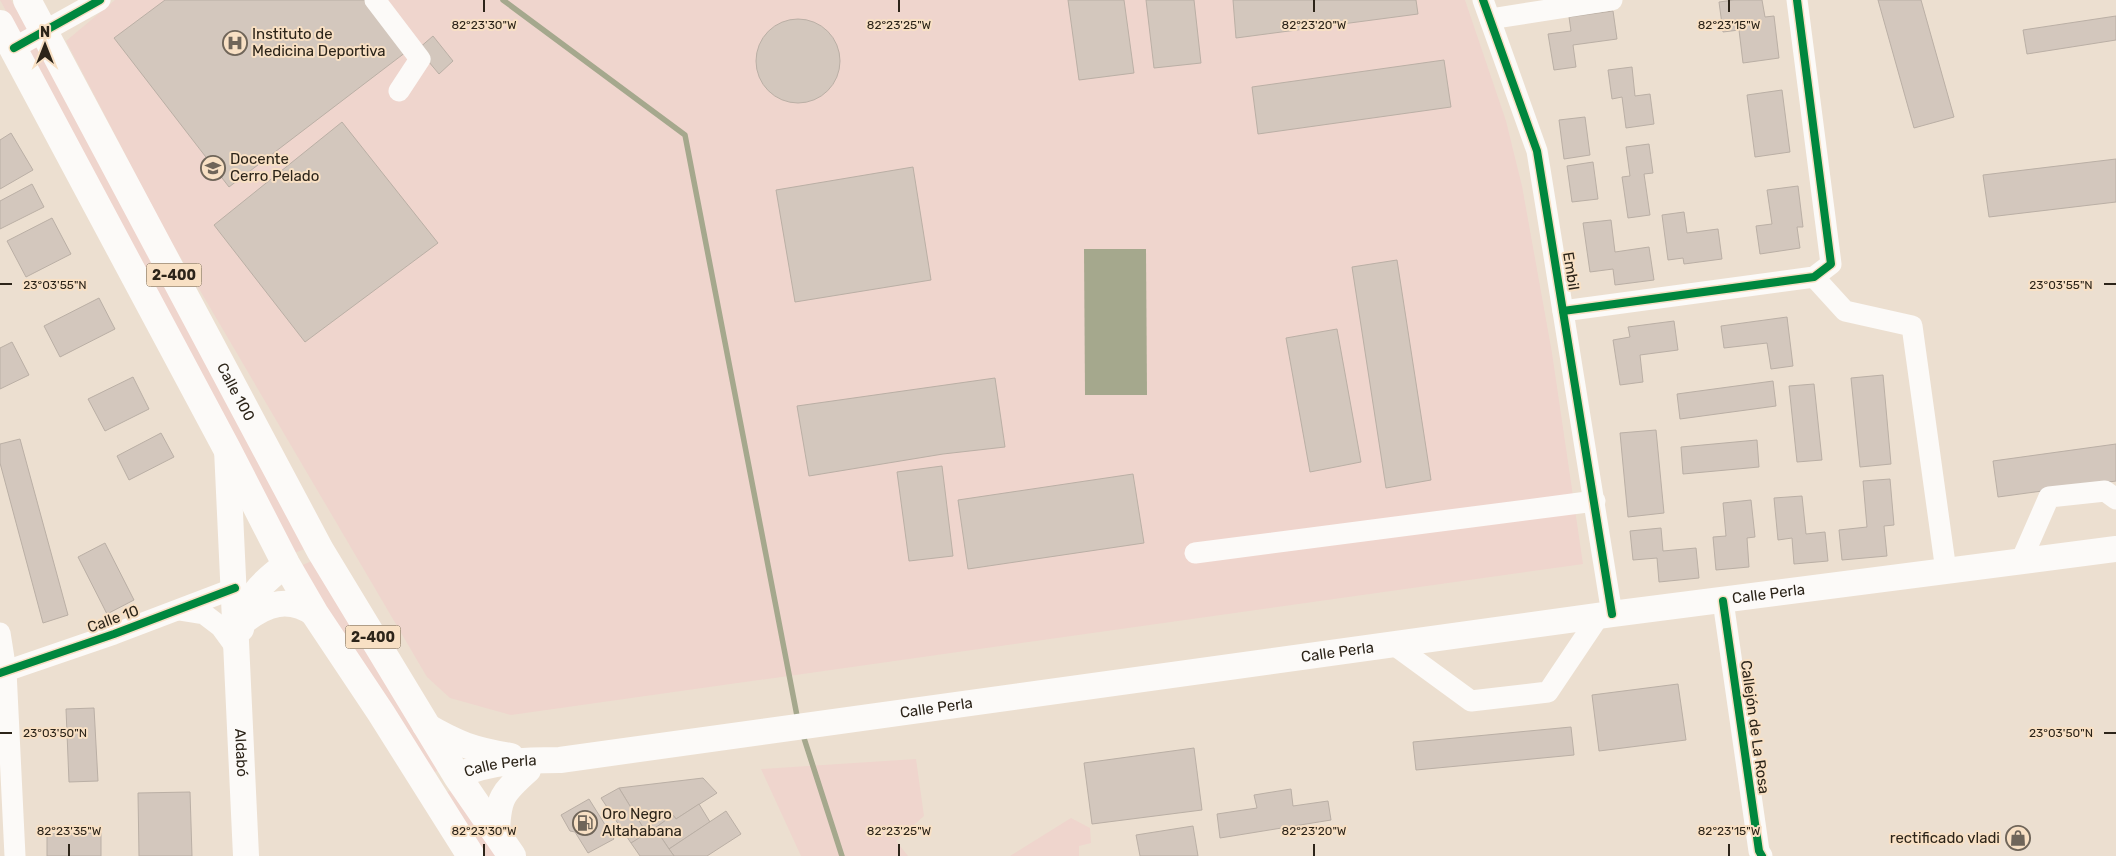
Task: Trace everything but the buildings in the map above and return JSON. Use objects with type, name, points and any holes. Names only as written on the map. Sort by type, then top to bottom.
[{"type":"highway","name":"Calle 100","points":[[27,0],[320,550],[457,776]]},
{"type":"highway","name":"2-400","points":[[0,24],[227,448],[286,564],[315,614],[381,713],[471,856]]},
{"type":"highway","points":[[286,564],[320,550]]},
{"type":"highway","name":"2-400","points":[[457,776],[512,856]]},
{"type":"highway","points":[[427,787],[457,776]]},
{"type":"main road","name":"Aldabó","points":[[227,448],[246,856]]},
{"type":"main road","name":"Calle Perla","points":[[457,776],[475,768],[529,765],[1605,615],[2116,549]]},
{"type":"main road","name":"Aldabó","points":[[237,649],[243,622],[251,599],[259,586],[286,564]]},
{"type":"main road","points":[[235,588],[286,564]]},
{"type":"main road","points":[[243,622],[257,610],[276,604],[294,604],[315,614]]},
{"type":"main road","points":[[425,725],[451,741],[529,765],[501,798],[498,811],[497,833]]},
{"type":"street","points":[[14,48],[100,0]]},
{"type":"street","points":[[375,0],[420,59],[399,91]]},
{"type":"street","points":[[1487,10],[1612,0]]},
{"type":"street","points":[[1563,311],[1814,277],[1830,264],[1797,0]]},
{"type":"street","name":"Embil","points":[[1487,10],[1536,150],[1595,502],[1605,615]]},
{"type":"street","points":[[1814,277],[1845,311],[1912,326],[1946,571]]},
{"type":"street","points":[[2021,561],[2049,497],[2105,491],[2116,500]]},
{"type":"street","points":[[1195,553],[1595,502]]},
{"type":"street","name":"Calle 10","points":[[3,672],[114,634],[235,588]]},
{"type":"street","name":"Callejón de La Rosa","points":[[1723,601],[1759,851],[1762,856]]},
{"type":"street","points":[[179,610],[204,614],[221,627],[237,649]]},
{"type":"street","points":[[1393,644],[1471,701],[1548,692],[1605,615]]},
{"type":"street","points":[[0,633],[15,856]]},
{"type":"shaded area","points":[[0,0],[11,0],[29,32],[20,36]]},
{"type":"shaded area","points":[[115,0],[1465,0],[1506,121],[1522,186],[1552,353],[1583,564],[511,715],[450,698],[427,677],[168,236],[66,41]]},
{"type":"shaded area","points":[[36,44],[305,549],[294,553],[27,49]]},
{"type":"shaded area","points":[[1084,249],[1146,249],[1147,395],[1085,395]]},
{"type":"shaded area","points":[[312,561],[440,770],[432,773],[300,566]]},
{"type":"shaded area","points":[[916,759],[924,816],[896,841],[908,856],[801,856],[761,769]]},
{"type":"shaded area","points":[[453,790],[499,856],[484,856],[444,793]]},
{"type":"shaded area","points":[[1071,818],[1090,828],[1091,843],[1079,846],[1079,856],[1010,856]]},
{"type":"waterway","points":[[503,0],[685,135],[798,721]]},
{"type":"waterway","points":[[802,732],[842,856]]},
{"type":"cycle path","points":[[14,48],[100,0]]},
{"type":"cycle path","points":[[1483,0],[1537,151],[1612,614]]},
{"type":"cycle path","points":[[1563,311],[1814,277],[1831,264],[1797,0]]},
{"type":"cycle path","points":[[0,673],[114,634],[235,588]]},
{"type":"cycle path","points":[[1723,601],[1759,851],[1762,856]]},
{"type":"place","name":"Instituto de Medicina Deportiva","points":[[235,43]]},
{"type":"place","name":"Docente Cerro Pelado","points":[[213,168]]},
{"type":"place","name":"Oro Negro Altahabana","points":[[585,823]]},
{"type":"place","name":"rectificado vladi","points":[[2018,838]]}]
